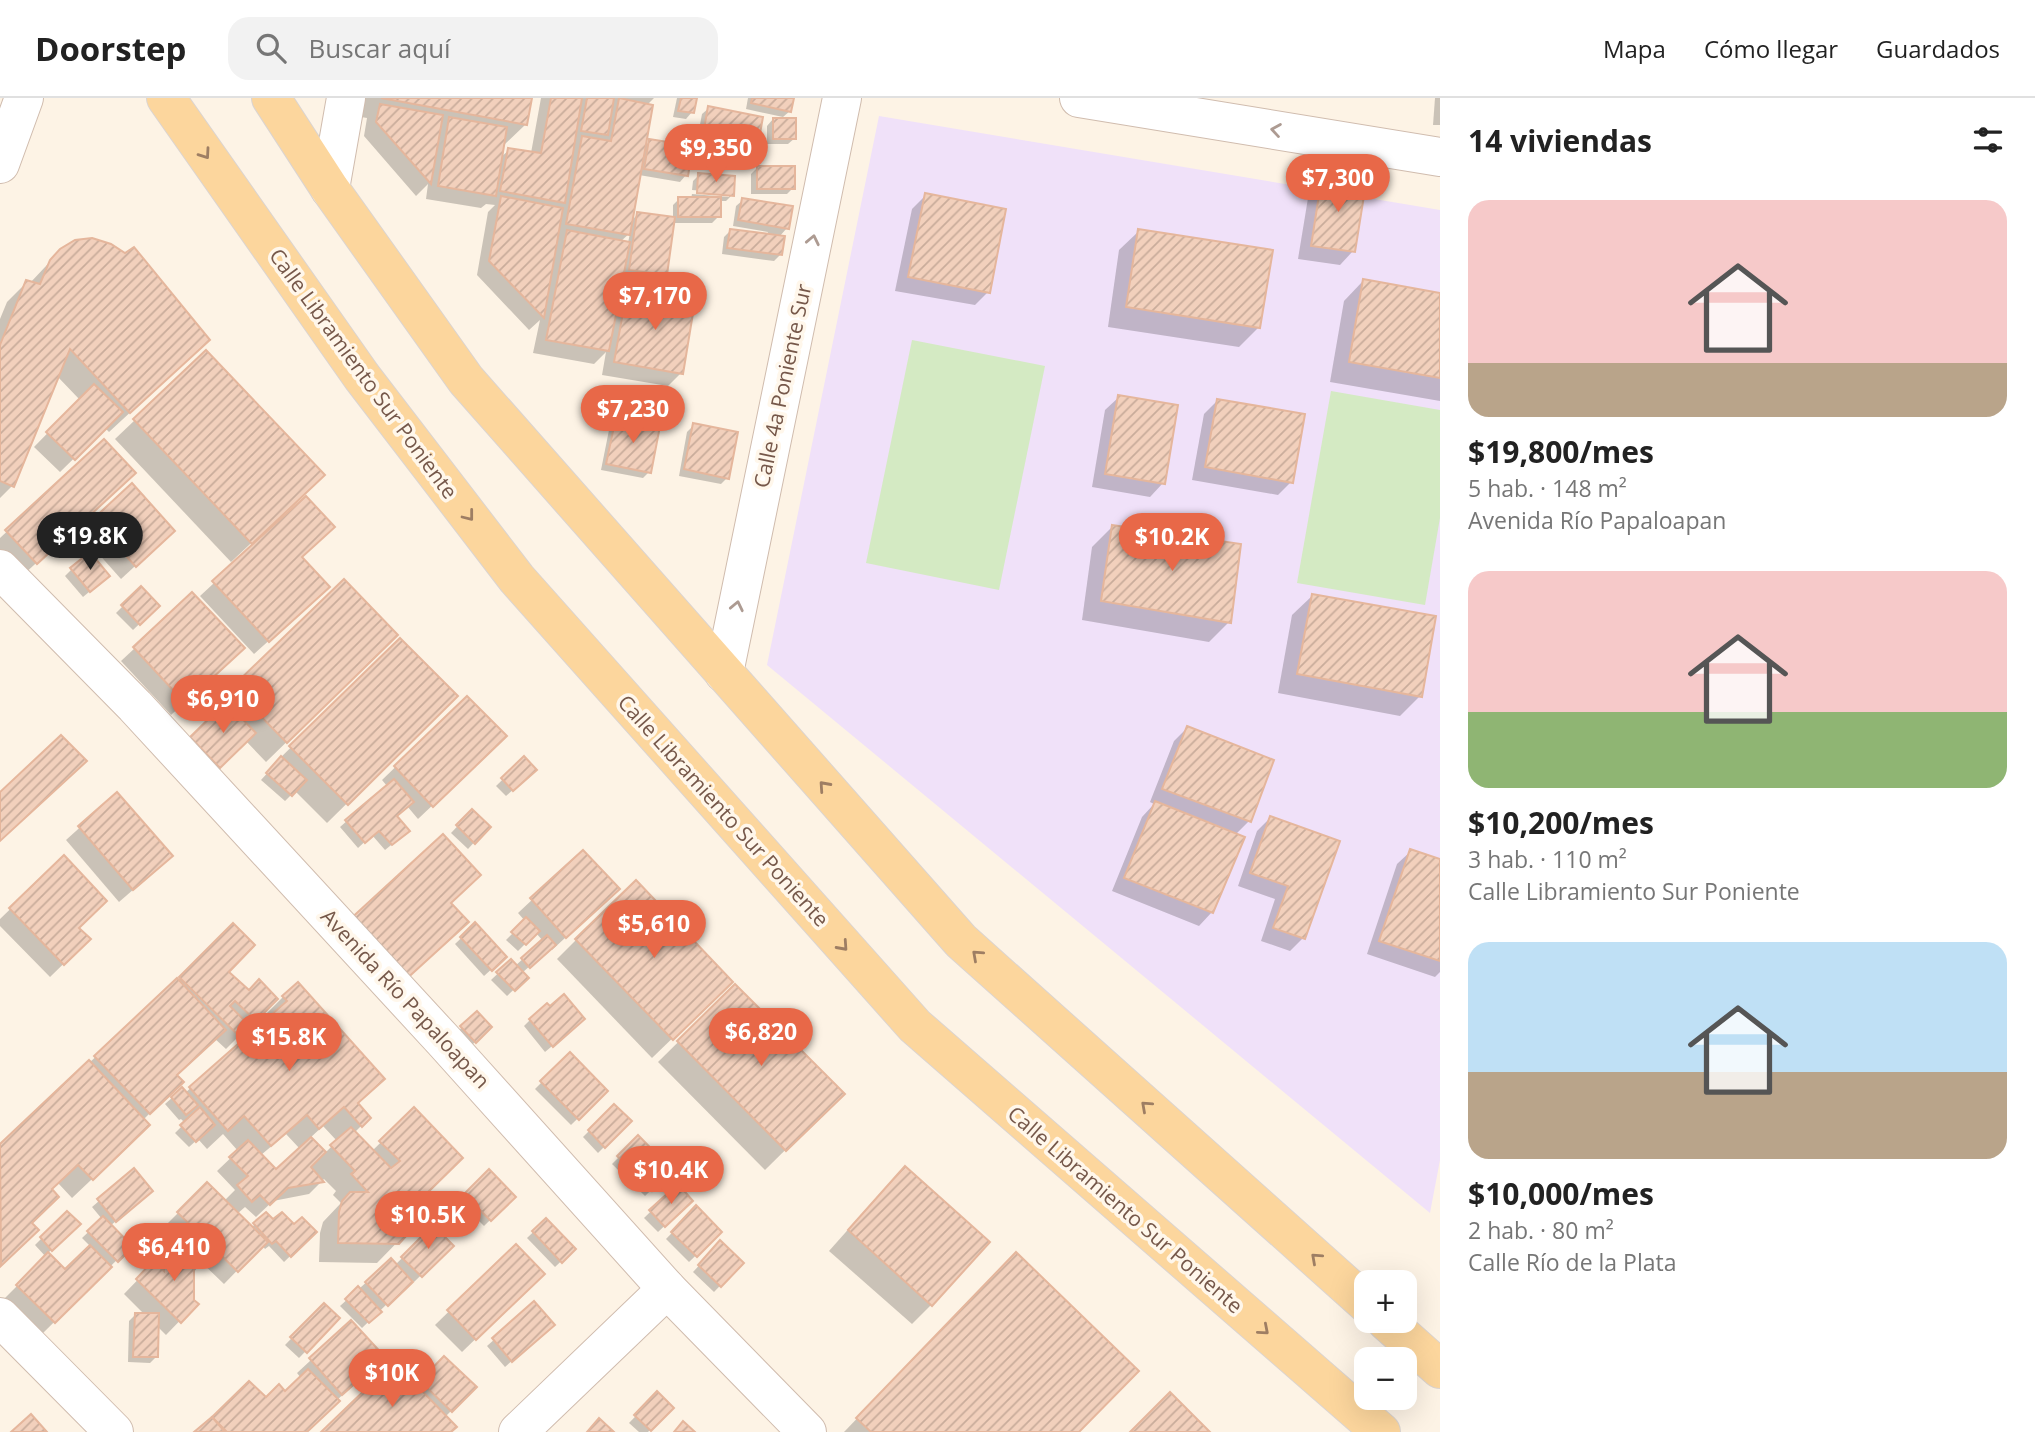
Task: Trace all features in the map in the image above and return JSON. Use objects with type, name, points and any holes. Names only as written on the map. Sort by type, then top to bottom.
[{"type":"main road","name":"Calle Libramiento Sur Poniente","points":[[166,98],[362,377],[517,579],[915,1026],[1381,1432]]},
{"type":"main road","points":[[271,98],[330,190],[466,380],[961,941],[1354,1292]]},
{"type":"main road","points":[[1400,1333],[1439,1365]]},
{"type":"street","points":[[0,164],[24,98]]},
{"type":"street","points":[[330,190],[345,98]]},
{"type":"street","name":"Calle 4a Poniente Sur","points":[[724,673],[842,98]]},
{"type":"street","points":[[1079,98],[1440,157]]},
{"type":"street","name":"Avenida Río Papaloapan","points":[[0,569],[154,726],[443,1040],[667,1289],[807,1432]]},
{"type":"street","points":[[518,1432],[667,1289]]},
{"type":"street","points":[[0,1317],[114,1432]]},
{"type":"shaded area","points":[[879,116],[1440,210],[1440,1160],[1430,1213],[767,665]]},
{"type":"green space","points":[[912,340],[1045,366],[999,590],[866,563]]},
{"type":"green space","points":[[1331,391],[1440,410],[1440,518],[1425,605],[1297,583]]},
{"type":"building","points":[[381,98],[532,98],[527,125]]},
{"type":"building","points":[[551,98],[582,98],[565,203],[500,191],[508,148],[541,153]]},
{"type":"building","points":[[587,98],[614,98],[608,135],[581,131]]},
{"type":"building","points":[[619,98],[653,105],[630,235],[566,224],[582,136],[611,141]]},
{"type":"building","points":[[681,98],[697,98],[694,113],[678,111]]},
{"type":"building","points":[[752,98],[794,98],[791,112],[751,103]]},
{"type":"building","points":[[380,104],[443,115],[431,184],[376,122]]},
{"type":"building","points":[[708,106],[763,117],[759,139],[704,129]]},
{"type":"building","points":[[449,117],[507,127],[496,196],[438,186]]},
{"type":"building","points":[[773,118],[796,118],[796,139],[773,139]]},
{"type":"building","points":[[649,139],[693,146],[688,176],[644,169]]},
{"type":"building","points":[[757,166],[795,166],[795,189],[757,189]]},
{"type":"building","points":[[698,173],[735,176],[734,196],[697,193]]},
{"type":"building","points":[[1322,176],[1366,183],[1355,252],[1311,246]]},
{"type":"building","points":[[925,193],[1006,209],[990,293],[908,277]]},
{"type":"building","points":[[501,196],[563,208],[544,318],[489,261]]},
{"type":"building","points":[[678,197],[721,197],[721,217],[678,217]]},
{"type":"building","points":[[742,198],[793,206],[789,229],[738,220]]},
{"type":"building","points":[[637,212],[675,217],[667,275],[629,270]]},
{"type":"building","points":[[730,229],[785,236],[782,255],[727,248]]},
{"type":"building","points":[[1138,229],[1273,250],[1260,328],[1126,307]]},
{"type":"building","points":[[567,230],[630,242],[609,351],[546,340]]},
{"type":"building","points":[[92,238],[111,244],[125,253],[134,247],[210,340],[130,413],[70,349],[14,487],[0,481],[0,345],[26,280],[40,284],[50,260],[60,249],[75,240]]},
{"type":"building","points":[[1363,279],[1440,293],[1440,378],[1349,362]]},
{"type":"building","points":[[627,290],[695,301],[683,374],[614,362]]},
{"type":"building","points":[[206,350],[325,475],[252,544],[133,419]]},
{"type":"building","points":[[94,384],[123,412],[75,460],[46,432]]},
{"type":"building","points":[[1118,395],[1178,405],[1165,484],[1105,474]]},
{"type":"building","points":[[1217,399],[1305,414],[1293,483],[1205,467]]},
{"type":"building","points":[[616,417],[660,426],[651,473],[606,464]]},
{"type":"building","points":[[693,423],[738,432],[729,479],[684,469]]},
{"type":"building","points":[[104,439],[136,473],[37,564],[5,530]]},
{"type":"building","points":[[132,483],[175,531],[136,567],[93,519]]},
{"type":"building","points":[[306,496],[335,527],[302,557],[330,587],[269,642],[212,581]]},
{"type":"building","points":[[1112,525],[1241,544],[1231,623],[1101,601]]},
{"type":"building","points":[[90,552],[110,576],[90,592],[70,568]]},
{"type":"building","points":[[344,579],[398,635],[287,743],[232,687]]},
{"type":"building","points":[[141,586],[160,606],[140,625],[121,605]]},
{"type":"building","points":[[192,592],[245,648],[185,703],[133,647]]},
{"type":"building","points":[[1312,594],[1436,616],[1422,697],[1297,674]]},
{"type":"building","points":[[400,638],[458,696],[348,805],[289,746]]},
{"type":"building","points":[[467,696],[507,736],[433,807],[394,766]]},
{"type":"building","points":[[226,702],[256,733],[220,768],[190,737]]},
{"type":"building","points":[[1187,726],[1274,760],[1251,822],[1162,789]]},
{"type":"building","points":[[61,735],[87,761],[0,841],[0,792]]},
{"type":"building","points":[[281,756],[307,780],[292,796],[266,773]]},
{"type":"building","points":[[524,756],[537,770],[513,791],[501,778]]},
{"type":"building","points":[[394,779],[414,802],[397,816],[410,831],[392,845],[379,831],[365,843],[345,820]]},
{"type":"building","points":[[117,792],[173,856],[133,890],[78,826]]},
{"type":"building","points":[[1155,801],[1245,837],[1213,913],[1124,878]]},
{"type":"building","points":[[472,809],[491,827],[475,844],[456,825]]},
{"type":"building","points":[[1270,816],[1340,841],[1305,939],[1273,928],[1288,886],[1250,873]]},
{"type":"building","points":[[443,834],[481,875],[451,903],[469,922],[403,982],[347,922]]},
{"type":"building","points":[[1410,849],[1440,859],[1440,961],[1379,941]]},
{"type":"building","points":[[583,850],[620,889],[566,938],[530,898]]},
{"type":"building","points":[[64,855],[107,901],[79,928],[91,939],[64,965],[9,908]]},
{"type":"building","points":[[636,880],[733,982],[673,1040],[575,939]]},
{"type":"building","points":[[526,917],[540,931],[526,945],[511,932]]},
{"type":"building","points":[[475,922],[507,957],[492,971],[460,937]]},
{"type":"building","points":[[233,923],[255,945],[229,972],[249,990],[259,979],[278,999],[256,1021],[235,1001],[230,1006],[250,1026],[240,1037],[179,977]]},
{"type":"building","points":[[547,935],[556,945],[530,968],[521,958]]},
{"type":"building","points":[[511,959],[529,978],[515,991],[496,972]]},
{"type":"building","points":[[177,978],[226,1030],[177,1075],[184,1082],[150,1114],[94,1056]]},
{"type":"building","points":[[298,982],[385,1079],[358,1103],[371,1118],[362,1127],[344,1107],[319,1129],[307,1115],[271,1146],[244,1116],[228,1131],[189,1087],[287,1001],[282,996]]},
{"type":"building","points":[[735,984],[845,1094],[786,1151],[677,1041]]},
{"type":"building","points":[[564,994],[585,1019],[553,1047],[529,1019],[547,1003],[550,1006]]},
{"type":"building","points":[[477,1011],[492,1027],[476,1043],[460,1026]]},
{"type":"building","points":[[570,1052],[608,1091],[579,1120],[540,1081]]},
{"type":"building","points":[[89,1060],[150,1125],[93,1180],[78,1165],[52,1189],[59,1197],[32,1223],[39,1230],[1,1266],[0,1144]]},
{"type":"building","points":[[182,1087],[198,1105],[186,1115],[171,1097]]},
{"type":"building","points":[[614,1104],[632,1121],[605,1148],[588,1130]]},
{"type":"building","points":[[200,1107],[215,1125],[196,1142],[180,1125]]},
{"type":"building","points":[[414,1107],[463,1158],[419,1201],[419,1223],[406,1223],[406,1236],[399,1244],[338,1243],[342,1201],[350,1192],[368,1192],[351,1174],[355,1171],[330,1145],[351,1127],[391,1168],[400,1161],[379,1141]]},
{"type":"building","points":[[638,1135],[673,1171],[652,1191],[617,1156]]},
{"type":"building","points":[[311,1137],[326,1152],[311,1167],[324,1182],[288,1188],[270,1205],[260,1195],[252,1202],[237,1185],[248,1176],[229,1157],[248,1140],[276,1169]]},
{"type":"building","points":[[905,1166],[990,1242],[932,1306],[848,1230]]},
{"type":"building","points":[[134,1168],[153,1191],[116,1222],[97,1199]]},
{"type":"building","points":[[489,1169],[516,1197],[491,1221],[464,1194]]},
{"type":"building","points":[[207,1182],[268,1242],[238,1272],[177,1212]]},
{"type":"building","points":[[678,1184],[693,1201],[665,1227],[649,1210]]},
{"type":"building","points":[[696,1205],[722,1232],[697,1257],[671,1232]]},
{"type":"building","points":[[67,1211],[81,1224],[52,1251],[40,1237]]},
{"type":"building","points":[[266,1212],[273,1219],[282,1212],[294,1224],[302,1217],[317,1232],[291,1257],[276,1241],[272,1244],[253,1223]]},
{"type":"building","points":[[103,1216],[133,1247],[118,1262],[87,1231]]},
{"type":"building","points":[[546,1218],[576,1249],[562,1263],[532,1231]]},
{"type":"building","points":[[433,1225],[454,1246],[422,1277],[401,1257]]},
{"type":"building","points":[[720,1240],[744,1263],[721,1287],[698,1265]]},
{"type":"building","points":[[516,1244],[545,1274],[476,1340],[447,1310]]},
{"type":"building","points":[[90,1245],[112,1267],[55,1323],[16,1285],[48,1252],[65,1269]]},
{"type":"building","points":[[1016,1252],[1139,1371],[1079,1432],[871,1432],[856,1418]]},
{"type":"building","points":[[165,1253],[201,1253],[201,1267],[194,1267],[194,1300],[199,1304],[181,1323],[136,1279],[153,1261],[164,1271]]},
{"type":"building","points":[[391,1258],[413,1282],[388,1306],[365,1282]]},
{"type":"building","points":[[358,1286],[382,1312],[369,1323],[345,1299]]},
{"type":"building","points":[[534,1301],[555,1325],[512,1362],[492,1338]]},
{"type":"building","points":[[324,1303],[340,1318],[307,1353],[290,1337]]},
{"type":"building","points":[[135,1313],[159,1313],[158,1357],[133,1357]]},
{"type":"building","points":[[351,1320],[385,1357],[342,1395],[309,1358]]},
{"type":"building","points":[[444,1356],[477,1387],[452,1412],[420,1381]]},
{"type":"building","points":[[394,1362],[457,1427],[451,1432],[321,1432]]},
{"type":"building","points":[[308,1369],[340,1401],[307,1432],[227,1432],[212,1417],[249,1381],[266,1397],[279,1384],[285,1391]]},
{"type":"building","points":[[657,1391],[674,1408],[651,1431],[634,1415]]},
{"type":"building","points":[[1170,1392],[1210,1432],[1130,1432]]},
{"type":"building","points":[[31,1414],[47,1432],[11,1432]]},
{"type":"building","points":[[212,1417],[225,1432],[194,1432]]},
{"type":"building","points":[[599,1418],[614,1432],[587,1432]]},
{"type":"building","points":[[683,1421],[695,1432],[674,1432]]}]
